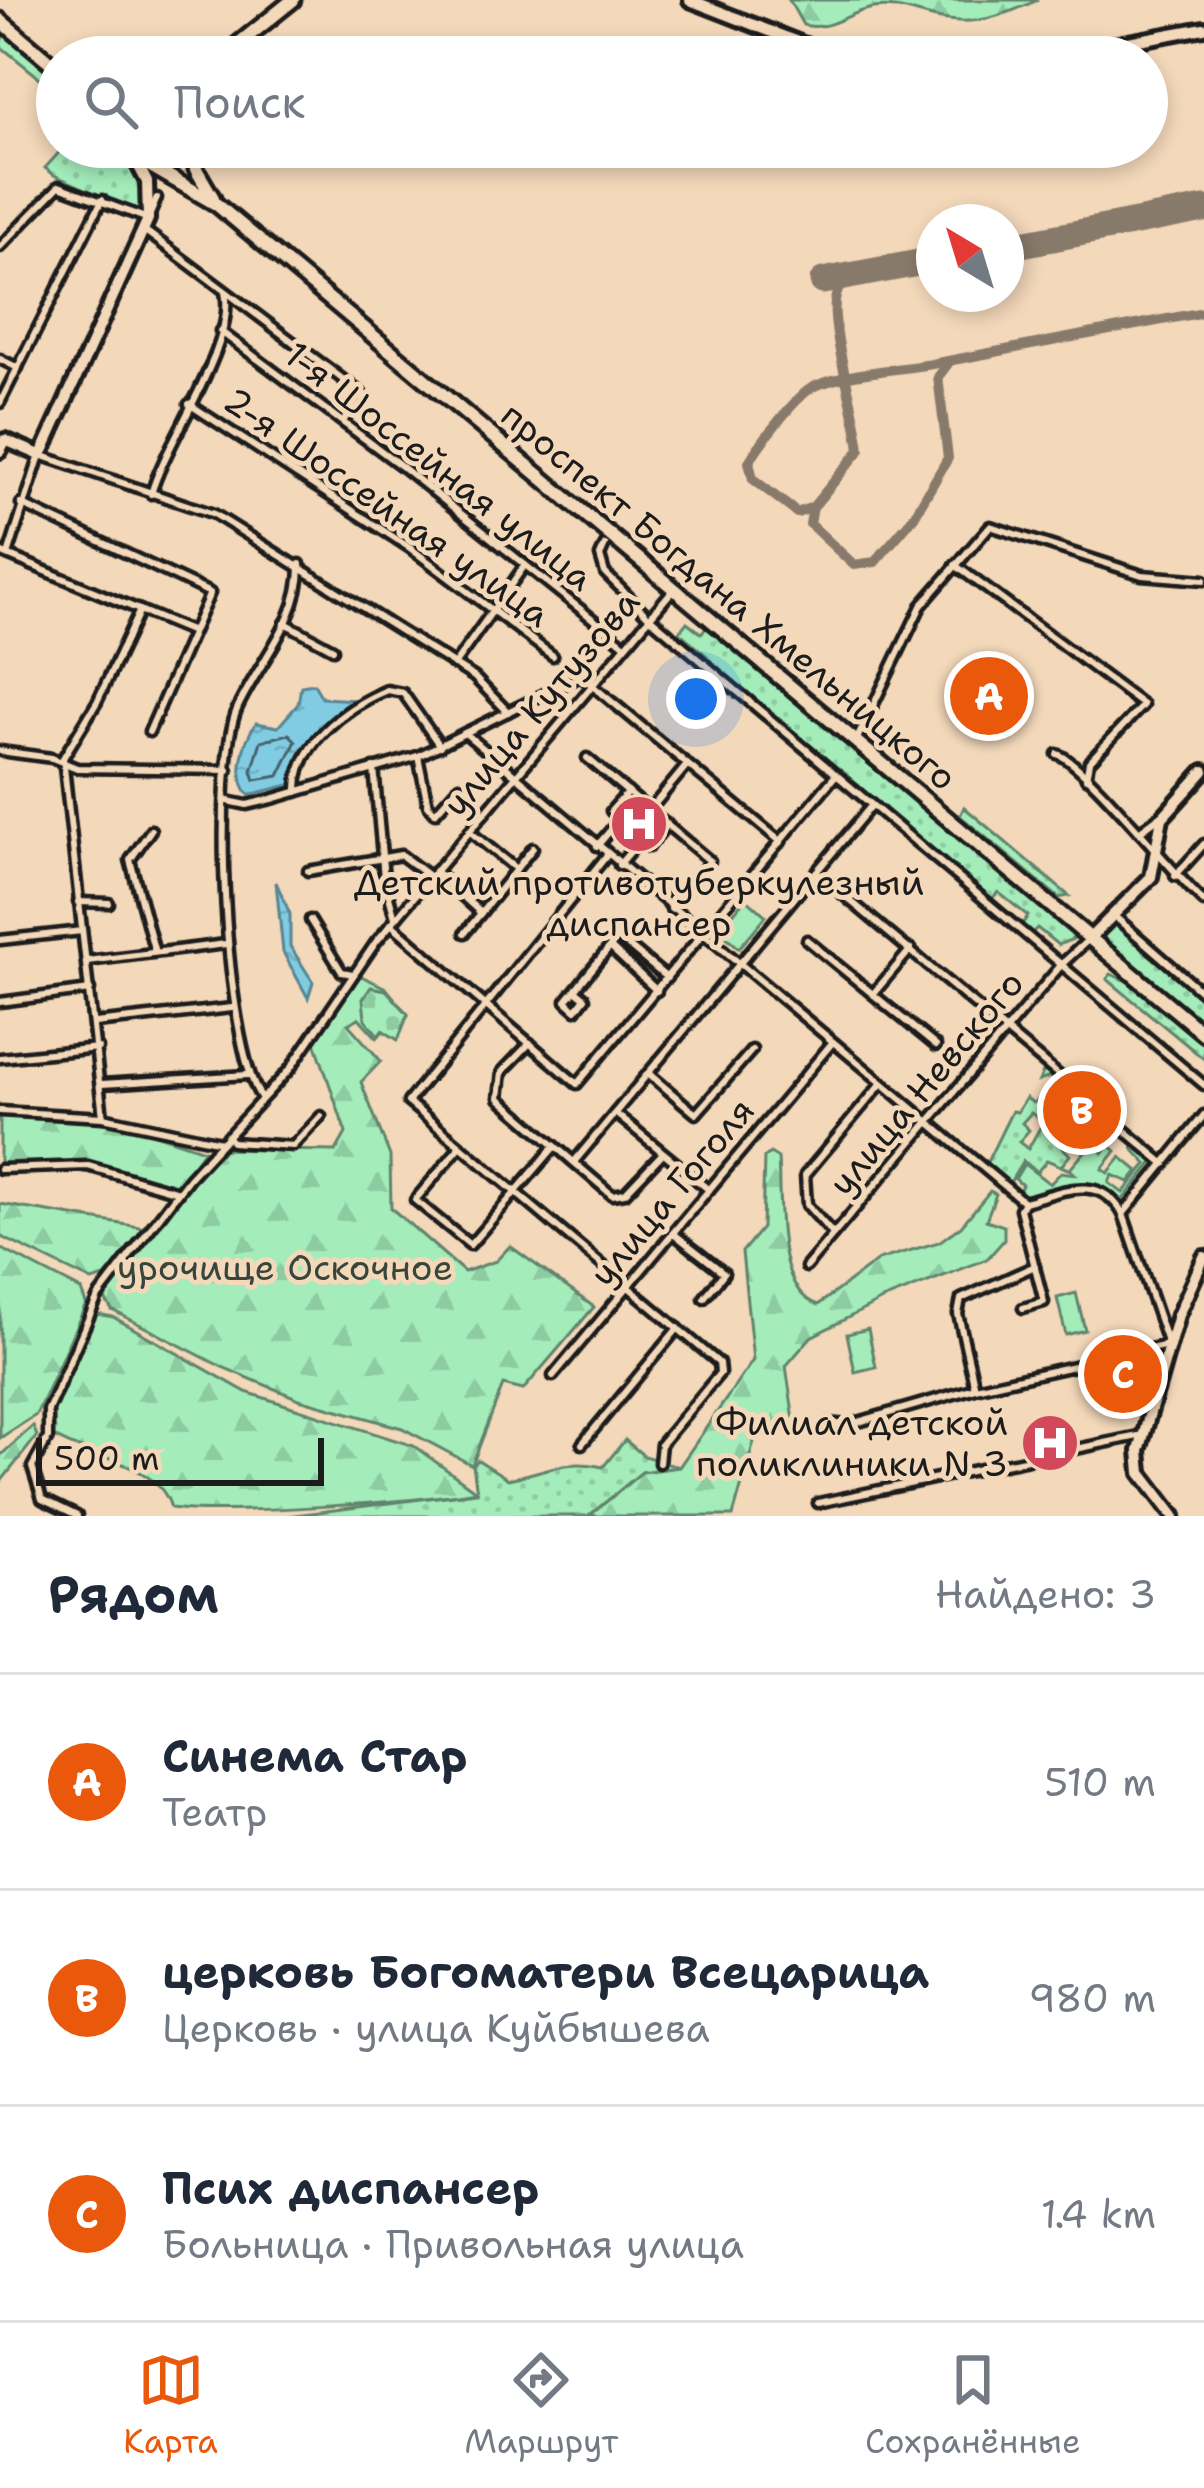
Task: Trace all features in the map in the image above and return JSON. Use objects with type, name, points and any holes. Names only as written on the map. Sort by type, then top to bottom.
[{"type":"main road","points":[[253,36],[297,0]]},
{"type":"main road","points":[[0,24],[36,54]]},
{"type":"main road","name":"проспект Богдана Хмельницкого","points":[[148,168],[216,204],[1204,1034]]},
{"type":"main road","points":[[161,175],[164,168]]},
{"type":"main road","points":[[161,175],[196,169]]},
{"type":"main road","name":"проспект Богдана Хмельницкого","points":[[196,169],[216,204]]},
{"type":"street","points":[[690,0],[782,36]]},
{"type":"street","points":[[1161,36],[1204,28]]},
{"type":"street","points":[[146,224],[161,175]]},
{"type":"street","points":[[0,247],[59,186],[102,200],[146,224],[361,393],[343,422]]},
{"type":"street","points":[[157,198],[40,455],[4,553],[192,632]]},
{"type":"street","points":[[0,403],[102,200]]},
{"type":"street","points":[[151,494],[220,331],[227,302],[223,288]]},
{"type":"street","name":"1-я Шоссейная улица","points":[[220,331],[624,644]]},
{"type":"street","points":[[0,358],[18,368]]},
{"type":"street","name":"2-я Шоссейная улица","points":[[189,404],[494,607],[553,656]]},
{"type":"street","points":[[2,442],[214,514],[454,665],[489,689],[508,712]]},
{"type":"street","points":[[21,503],[208,591],[149,732]]},
{"type":"street","points":[[856,741],[921,606],[990,526],[1126,571],[1204,580]]},
{"type":"street","points":[[605,545],[600,559],[603,570],[648,616],[1204,1085]]},
{"type":"street","points":[[262,1098],[248,1075],[232,1008],[226,944],[229,770],[238,707],[285,623],[300,564]]},
{"type":"street","points":[[454,665],[525,565]]},
{"type":"street","points":[[956,565],[1143,706],[1089,762],[1086,778]]},
{"type":"street","name":"улица Кутузова","points":[[77,1516],[48,1505],[36,1490],[32,1467],[48,1438],[48,1409],[87,1315],[178,1192],[299,1056],[393,921],[675,589]]},
{"type":"street","points":[[103,1117],[64,763],[140,610]]},
{"type":"street","points":[[285,623],[333,649]]},
{"type":"street","points":[[228,801],[247,805],[418,756],[573,678],[593,681],[781,842]]},
{"type":"street","points":[[297,792],[298,769],[317,740],[387,690],[403,693],[440,746]]},
{"type":"street","points":[[465,734],[1024,1202]]},
{"type":"street","points":[[0,751],[77,768],[229,770]]},
{"type":"street","points":[[1057,754],[1150,838],[1163,872],[1204,902]]},
{"type":"street","points":[[418,756],[428,805],[436,813],[459,786]]},
{"type":"street","points":[[587,758],[710,861],[671,909]]},
{"type":"street","points":[[649,811],[687,764]]},
{"type":"street","points":[[374,768],[386,858],[384,878],[393,921],[577,1084],[835,776]]},
{"type":"street","points":[[1136,830],[1146,831],[1204,772]]},
{"type":"street","points":[[597,846],[620,819],[610,812],[628,792]]},
{"type":"street","points":[[574,1162],[872,805]]},
{"type":"street","points":[[1150,838],[1167,810]]},
{"type":"street","points":[[619,865],[640,840],[649,847],[667,824]]},
{"type":"street","points":[[151,830],[130,860],[154,949]]},
{"type":"street","points":[[469,831],[516,869]]},
{"type":"street","points":[[1091,938],[1163,872],[1204,844]]},
{"type":"street","points":[[465,933],[532,848]]},
{"type":"street","points":[[308,871],[401,854],[481,913]]},
{"type":"street","points":[[607,855],[408,1102],[717,1361],[720,1373],[661,1444],[659,1463]]},
{"type":"street","points":[[816,872],[1165,1164]]},
{"type":"street","points":[[78,902],[109,903]]},
{"type":"street","points":[[1113,915],[1204,994]]},
{"type":"street","points":[[310,920],[339,968],[353,974]]},
{"type":"street","points":[[0,940],[82,931]]},
{"type":"street","points":[[575,990],[619,937],[668,978]]},
{"type":"street","name":"улица Невского","points":[[806,1267],[1062,964],[1091,938]]},
{"type":"street","points":[[807,940],[936,1046]]},
{"type":"street","points":[[86,961],[154,949],[226,944]]},
{"type":"street","points":[[611,948],[657,991]]},
{"type":"street","points":[[873,994],[911,949]]},
{"type":"street","points":[[0,1002],[90,990]]},
{"type":"street","points":[[95,1023],[232,1008]]},
{"type":"street","points":[[530,1043],[502,1072],[497,1091],[503,1104],[618,1197],[662,1154]]},
{"type":"street","name":"улица Гоголя","points":[[553,1376],[832,1043]]},
{"type":"street","points":[[0,1058],[98,1048]]},
{"type":"street","points":[[648,1073],[696,1114],[752,1049]]},
{"type":"street","points":[[101,1084],[248,1075]]},
{"type":"street","points":[[833,1234],[806,1205],[805,1175],[880,1084]]},
{"type":"street","points":[[0,1111],[103,1117],[232,1142],[293,1146],[320,1116]]},
{"type":"street","points":[[615,1113],[709,1190]]},
{"type":"street","points":[[1123,1214],[1204,1115]]},
{"type":"street","points":[[459,1148],[415,1199],[473,1245],[555,1146]]},
{"type":"street","points":[[0,1169],[88,1166],[178,1192]]},
{"type":"street","points":[[1024,1202],[1095,1187],[1115,1201],[1168,1346]]},
{"type":"street","points":[[1023,1308],[1044,1302],[1021,1209],[1024,1202]]},
{"type":"street","points":[[673,1233],[724,1274],[704,1298]]},
{"type":"street","points":[[1174,1516],[1142,1473],[1143,1435],[1168,1346],[1204,1257]]},
{"type":"street","points":[[975,1388],[958,1314],[961,1299],[1035,1266]]},
{"type":"street","points":[[583,1444],[678,1328]]},
{"type":"street","points":[[826,1423],[848,1425],[975,1388],[1168,1346]]},
{"type":"street","points":[[818,1503],[1143,1435]]},
{"type":"green space","points":[[789,0],[1038,0],[972,21],[884,7],[813,26],[803,25]]},
{"type":"green space","points":[[4,32],[36,60],[36,75],[0,46]]},
{"type":"green space","points":[[45,168],[134,168],[144,207],[136,211]]},
{"type":"green space","points":[[687,622],[701,633],[706,628],[730,642],[804,710],[1076,934],[1073,939],[1058,945],[1037,928],[1030,935],[1020,927],[1028,916],[998,892],[990,901],[703,661],[707,656],[679,632]]},
{"type":"green space","points":[[964,807],[1069,896],[1059,898],[960,816]]},
{"type":"green space","points":[[746,898],[766,916],[739,948],[719,930]]},
{"type":"green space","points":[[1115,920],[1204,1000],[1204,1024],[1105,941],[1102,931]]},
{"type":"green space","name":"урочище Оскочное","points":[[355,973],[386,988],[408,1015],[391,1034],[383,1031],[377,1038],[359,1018],[348,1024],[381,1061],[361,1082],[390,1156],[391,1208],[464,1272],[496,1261],[510,1246],[594,1307],[523,1390],[503,1385],[472,1465],[402,1428],[299,1399],[222,1367],[112,1310],[103,1296],[216,1149],[336,1151],[346,1133],[313,1036]]},
{"type":"green space","points":[[1111,974],[1139,987],[1204,1041],[1204,1059],[1107,979]]},
{"type":"green space","points":[[371,987],[386,990],[408,1014],[398,1040],[382,1030],[378,1035],[365,1019],[363,999]]},
{"type":"green space","points":[[1045,1068],[1084,1101],[1076,1110],[1082,1116],[1091,1107],[1097,1112],[1075,1137],[1063,1126],[1056,1134],[1069,1141],[1063,1148],[1070,1155],[1061,1166],[1047,1160],[1037,1172],[1023,1161],[1009,1184],[985,1166],[1012,1111],[1017,1112],[1026,1098],[1033,1103],[1041,1098],[1049,1105],[1038,1118],[1031,1113],[1022,1123],[1029,1130],[1019,1142],[1028,1149],[1042,1124],[1047,1128],[1058,1115],[1062,1118],[1077,1100],[1050,1077],[1039,1081]]},
{"type":"green space","points":[[0,1108],[109,1119],[204,1150],[175,1190],[89,1165],[0,1168]]},
{"type":"green space","points":[[1098,1113],[1117,1129],[1109,1145],[1116,1151],[1102,1169],[1108,1173],[1121,1157],[1138,1171],[1129,1182],[1112,1175],[1109,1183],[1123,1193],[1147,1164],[1133,1149],[1134,1142],[1155,1160],[1121,1202],[1096,1184],[1027,1197],[1019,1191],[1022,1185],[1015,1179],[1024,1164],[1050,1184],[1061,1172],[1075,1174],[1070,1169],[1089,1147],[1088,1139],[1103,1153],[1107,1148],[1091,1134]]},
{"type":"green space","points":[[770,1153],[778,1158],[786,1263],[803,1296],[818,1305],[878,1260],[939,1242],[961,1226],[990,1191],[996,1194],[986,1220],[1004,1226],[1004,1240],[987,1259],[882,1300],[811,1337],[786,1366],[795,1427],[758,1427],[733,1516],[589,1516],[642,1472],[679,1467],[753,1360],[742,1252],[762,1228],[764,1158]]},
{"type":"green space","points":[[0,1204],[146,1228],[105,1277],[92,1281],[0,1236]]},
{"type":"green space","points":[[0,1248],[81,1290],[86,1304],[36,1415],[0,1438]]},
{"type":"green space","points":[[1076,1293],[1085,1330],[1066,1335],[1057,1298]]},
{"type":"green space","points":[[92,1313],[113,1317],[246,1392],[414,1446],[476,1491],[319,1507],[171,1508],[164,1492],[136,1470],[50,1434],[49,1418]]},
{"type":"green space","points":[[868,1329],[876,1367],[855,1372],[847,1334]]},
{"type":"green space","points":[[33,1426],[37,1436],[0,1483],[0,1456]]},
{"type":"green space","points":[[625,1440],[644,1456],[679,1467],[642,1472],[589,1516],[287,1516],[477,1492],[473,1465],[478,1460],[508,1479],[566,1465],[603,1467]]},
{"type":"water","points":[[314,684],[322,698],[357,700],[317,731],[290,785],[249,795],[241,769],[251,731],[256,723],[278,727],[298,704],[301,686]]},
{"type":"water","points":[[276,882],[290,914],[290,946],[313,982],[308,998],[283,952]]},
{"type":"taxiway","points":[[1196,211],[1204,211]]},
{"type":"taxiway","points":[[855,275],[839,289],[835,309],[839,348],[844,370],[849,393],[854,414],[860,450],[813,507],[797,513],[753,479],[749,462],[789,409],[815,386],[828,381],[843,378],[857,374],[1204,312]]},
{"type":"taxiway","points":[[813,507],[810,524],[854,565],[875,562],[913,518],[948,458],[938,377],[950,361]]},
{"type":"runway","points":[[1024,244],[1204,209]]},
{"type":"runway","points":[[823,281],[916,263]]},
{"type":"place","name":"Синема Стар","points":[[989,696]]},
{"type":"place","name":"Детский противотуберкулезный диспансер","points":[[639,824]]},
{"type":"place","name":"церковь Богоматери Всецарица","points":[[1082,1110]]},
{"type":"place","name":"Псих диспансер","points":[[1123,1374]]},
{"type":"place","name":"Филиал детской поликлиники N 3","points":[[1050,1443]]}]
